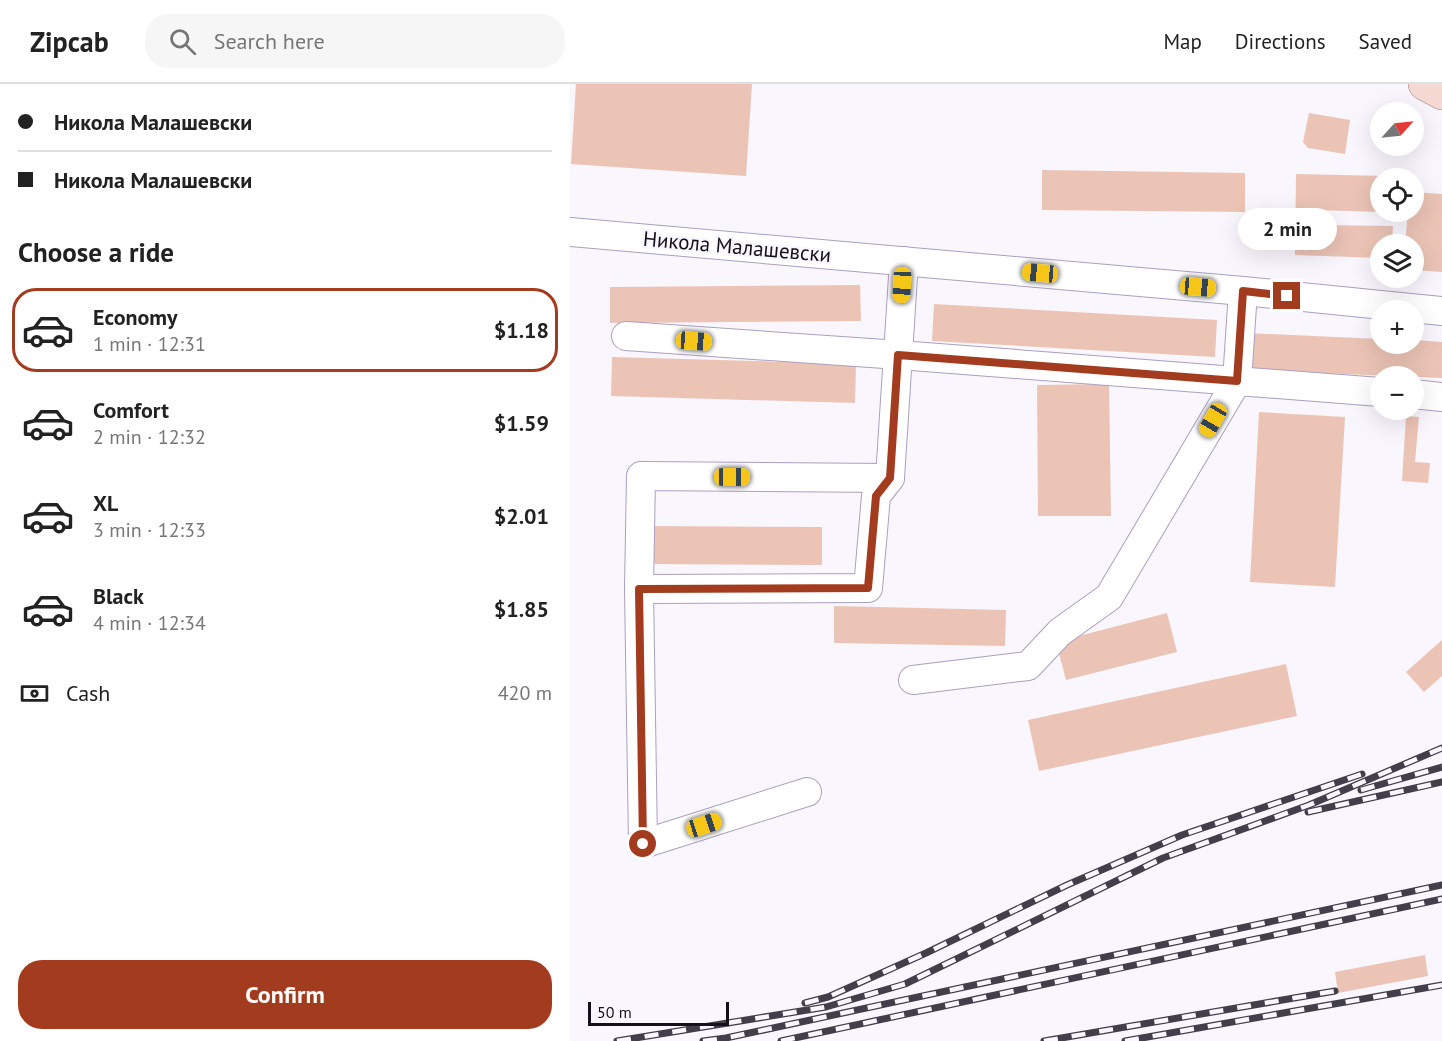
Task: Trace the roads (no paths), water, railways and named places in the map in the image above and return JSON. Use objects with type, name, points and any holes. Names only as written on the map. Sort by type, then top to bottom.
[{"type":"main road","points":[[1425,84],[1442,93]]},
{"type":"street","name":"Никола Малашевски","points":[[570,232],[1243,291],[1442,311]]},
{"type":"street","points":[[639,589],[868,588],[876,496],[890,478],[904,261]]},
{"type":"street","points":[[913,680],[1028,666],[1060,632],[1109,597],[1237,381],[1243,291]]},
{"type":"street","points":[[626,336],[1370,391]]},
{"type":"street","points":[[1424,395],[1442,397]]},
{"type":"street","points":[[807,792],[643,844],[639,589],[641,476],[890,478]]},
{"type":"railway","points":[[617,1041],[826,1007],[905,984],[1163,858],[1309,805],[1442,748]]},
{"type":"railway","points":[[1361,790],[1442,767]]},
{"type":"railway","points":[[805,1003],[828,997],[1067,885],[1182,835],[1362,774]]},
{"type":"railway","points":[[1308,812],[1442,782]]},
{"type":"railway","points":[[703,1041],[726,1038],[1442,885]]},
{"type":"railway","points":[[781,1041],[1442,899]]},
{"type":"railway","points":[[1125,1041],[1442,985]]},
{"type":"railway","points":[[1044,1041],[1335,991]]}]
